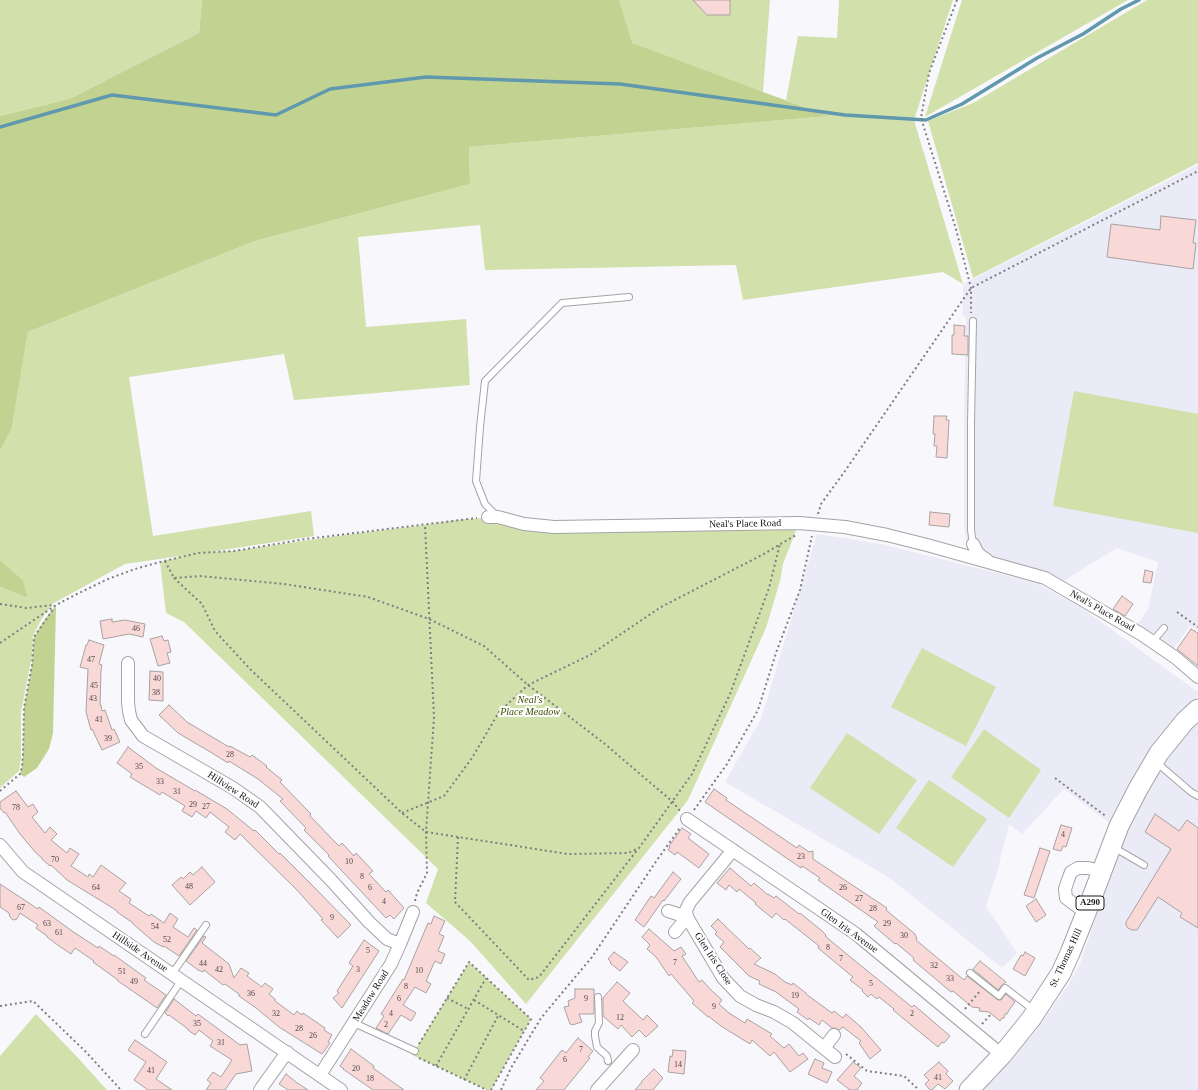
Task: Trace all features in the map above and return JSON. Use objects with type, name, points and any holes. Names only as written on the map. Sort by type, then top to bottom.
[{"type":"main road","name":"St. Thomas Hill","points":[[969,1090],[1002,1055],[1036,1012],[1061,974],[1119,826],[1154,760],[1185,721],[1198,709]]},
{"type":"street","name":"Neal's Place Road","points":[[493,517],[524,524],[554,527],[799,523],[845,527],[886,535],[928,545],[1045,578],[1153,641],[1198,677]]},
{"type":"street","name":"Neal's Place Road","points":[[973,544],[981,556],[997,565]]},
{"type":"street","name":"Hillview Road","points":[[128,663],[128,711],[131,720],[143,736],[232,788],[260,807],[387,939],[400,944]]},
{"type":"street","name":"Glen Iris Avenue","points":[[687,819],[856,934],[1002,1055]]},
{"type":"street","name":"Hillside Avenue","points":[[0,845],[23,872],[341,1090]]},
{"type":"street","points":[[675,932],[686,917],[686,910],[690,902],[733,850]]},
{"type":"street","points":[[1086,913],[1066,898],[1065,890],[1071,872],[1078,868],[1088,868],[1102,871]]},
{"type":"street","points":[[668,911],[686,917]]},
{"type":"street","name":"Meadow Road","points":[[320,1075],[391,964],[413,912]]},
{"type":"street","name":"Glen Iris Close","points":[[686,917],[723,978],[740,996],[789,1020],[836,1057]]},
{"type":"street","points":[[824,1048],[834,1035]]},
{"type":"street","points":[[597,1090],[613,1064],[633,1050]]},
{"type":"street","points":[[260,1090],[287,1052]]},
{"type":"lane","points":[[493,517],[485,504],[476,481],[485,381],[562,303],[629,297]]},
{"type":"lane","name":"Neal's Place Road","points":[[973,321],[971,530],[973,544]]},
{"type":"lane","points":[[1153,641],[1164,628]]},
{"type":"lane","points":[[1154,760],[1191,792],[1198,796]]},
{"type":"lane","points":[[1111,846],[1144,865]]},
{"type":"lane","points":[[145,1034],[206,925]]},
{"type":"lane","points":[[970,973],[999,996],[1005,988],[1036,1012]]},
{"type":"lane","points":[[598,997],[599,1023],[595,1031],[597,1047],[613,1064]]},
{"type":"lane","points":[[354,1023],[415,1051]]},
{"type":"path","points":[[957,0],[929,73],[920,118],[956,229],[971,288],[971,320],[973,321]]},
{"type":"path","points":[[402,813],[444,796],[472,758],[499,712],[528,685],[590,654],[661,607],[762,555],[814,525],[821,504],[971,288],[1198,172]]},
{"type":"path","points":[[0,643],[56,605],[108,579],[135,569],[165,561],[198,553],[234,551],[456,520],[493,517]]},
{"type":"path","points":[[413,912],[417,893],[427,873],[426,832],[434,717],[425,525]]},
{"type":"path","points":[[458,837],[455,902],[529,980],[539,977],[639,848],[692,774],[730,694],[769,588],[780,544]]},
{"type":"path","points":[[165,561],[174,578],[202,604],[215,631],[250,669],[402,813],[426,832],[568,854],[628,853],[639,848]]},
{"type":"path","points":[[174,578],[200,576],[284,584],[368,598],[429,619],[484,646],[528,685],[605,744],[673,802]]},
{"type":"path","points":[[0,604],[26,608],[56,605]]},
{"type":"path","points":[[0,791],[20,774],[22,767],[24,708],[32,665],[34,637],[56,605]]},
{"type":"path","points":[[1177,612],[1198,627]]},
{"type":"path","points":[[1055,778],[1119,826]]},
{"type":"path","points":[[487,1090],[412,1055],[469,962],[531,1019],[491,1090]]},
{"type":"path","points":[[436,1066],[486,978]]},
{"type":"path","points":[[958,1018],[985,985]]},
{"type":"path","points":[[447,998],[468,1009]]},
{"type":"path","points":[[0,1006],[33,1000],[86,1052],[121,1090]]},
{"type":"path","points":[[473,1000],[524,1031]]},
{"type":"path","points":[[975,1033],[992,1013]]},
{"type":"path","points":[[464,1080],[498,1016]]},
{"type":"path","points":[[836,1057],[844,1052],[867,1071],[904,1076],[919,1090]]},
{"type":"shaded area","points":[[1198,165],[1198,630],[1190,626],[1172,651],[1136,627],[1148,609],[1158,562],[1117,548],[1063,582],[989,561],[969,547],[964,526],[966,317],[963,316],[963,284]]},
{"type":"shaded area","points":[[817,534],[881,544],[1037,583],[1083,609],[1198,692],[1198,696],[1154,745],[1111,824],[1064,789],[1022,834],[1009,824],[997,872],[986,906],[1017,953],[1002,968],[890,878],[725,782],[761,719]]},
{"type":"shaded area","points":[[1198,719],[1198,1090],[982,1090],[1035,1032],[1068,985],[1080,964],[1127,825],[1165,756]]},
{"type":"green space","points":[[0,0],[202,0],[199,33],[69,99],[0,116]]},
{"type":"green space","points":[[202,0],[619,0],[632,43],[829,116],[469,147],[470,184],[255,241],[28,332],[12,428],[0,451],[0,116],[69,99],[199,33]]},
{"type":"green space","points":[[399,0],[770,0],[763,92],[616,52]]},
{"type":"green space","name":"Neal's Place Meadow","points":[[839,0],[953,0],[914,120],[963,284],[943,272],[743,300],[736,265],[485,270],[480,225],[358,237],[366,327],[466,319],[470,385],[294,400],[284,354],[129,377],[153,536],[311,511],[314,536],[210,552],[234,551],[456,520],[498,517],[524,524],[799,523],[783,564],[780,581],[766,628],[688,800],[526,1004],[470,941],[426,903],[438,869],[184,622],[166,613],[160,562],[187,555],[125,564],[52,604],[41,620],[33,636],[32,656],[21,712],[21,759],[19,771],[0,788],[0,587],[28,598],[23,580],[0,560],[0,451],[12,428],[28,332],[255,241],[470,184],[469,147],[828,116],[786,100],[798,36],[837,38]]},
{"type":"green space","points":[[962,0],[1128,0],[925,117]]},
{"type":"green space","points":[[1147,0],[1198,0],[1198,163],[973,278],[928,121],[973,103]]},
{"type":"green space","points":[[1074,391],[1198,414],[1198,533],[1053,506]]},
{"type":"green space","points":[[0,560],[23,580],[28,598],[0,587]]},
{"type":"green space","points":[[56,605],[53,733],[49,749],[37,768],[24,777],[20,774],[23,755],[24,708],[32,665],[34,637]]},
{"type":"green space","points":[[922,648],[996,687],[966,746],[891,707]]},
{"type":"green space","points":[[984,729],[1041,770],[1009,818],[951,777]]},
{"type":"green space","points":[[847,733],[917,780],[879,834],[810,788]]},
{"type":"green space","points":[[929,780],[987,819],[953,867],[896,828]]},
{"type":"green space","points":[[469,962],[531,1019],[491,1090],[487,1090],[412,1055]]},
{"type":"green space","points":[[36,1014],[107,1090],[0,1090],[0,1056]]},
{"type":"building","points":[[693,0],[730,0],[730,15],[707,15]]},
{"type":"building","points":[[1161,216],[1196,220],[1193,243],[1196,243],[1193,269],[1107,257],[1111,224],[1160,230]]},
{"type":"building","points":[[954,325],[965,326],[964,336],[968,336],[968,355],[952,354],[952,335],[954,335]]},
{"type":"building","points":[[934,416],[947,416],[946,420],[949,420],[947,458],[936,457],[937,446],[934,446],[935,434],[933,434]]},
{"type":"building","points":[[930,512],[950,514],[949,527],[929,525]]},
{"type":"building","points":[[1145,570],[1153,572],[1151,583],[1143,582]]},
{"type":"building","points":[[1122,596],[1133,604],[1125,616],[1113,609]]},
{"type":"building","points":[[112,619],[112,622],[125,620],[145,624],[143,637],[129,634],[103,639],[100,621]]},
{"type":"building","points":[[1191,629],[1198,633],[1198,666],[1177,649]]},
{"type":"building","points":[[162,636],[164,641],[168,640],[171,652],[167,653],[170,663],[158,666],[150,639]]},
{"type":"building","points":[[89,640],[104,645],[99,664],[102,665],[100,705],[102,711],[105,710],[112,730],[114,729],[120,742],[102,750],[92,729],[91,730],[86,712],[88,669],[80,667],[86,645]]},
{"type":"building","points":[[150,671],[163,672],[163,701],[149,700]]},
{"type":"building","points":[[169,705],[187,722],[229,747],[230,746],[250,757],[252,755],[267,766],[266,767],[282,780],[280,782],[311,814],[310,816],[339,846],[342,843],[354,856],[356,853],[373,871],[369,874],[386,892],[388,890],[404,908],[394,919],[390,915],[386,918],[328,856],[329,855],[304,830],[306,828],[280,801],[283,799],[258,779],[178,733],[159,715]]},
{"type":"building","points":[[128,747],[156,768],[227,809],[254,831],[255,830],[279,854],[280,853],[351,925],[338,938],[321,920],[323,919],[297,890],[240,834],[235,840],[225,832],[229,827],[210,812],[206,818],[196,811],[192,817],[182,811],[185,806],[162,792],[160,795],[130,777],[132,774],[117,763]]},
{"type":"building","points":[[714,789],[727,798],[726,800],[797,848],[799,845],[809,852],[813,851],[813,859],[887,908],[886,910],[915,934],[917,938],[916,940],[964,980],[967,976],[998,1000],[1001,1000],[1006,994],[1015,1002],[1007,1014],[1005,1014],[1004,1018],[1000,1021],[989,1012],[979,1011],[980,1008],[972,1007],[953,991],[951,992],[913,960],[914,958],[874,926],[878,922],[818,880],[820,878],[802,866],[801,868],[705,802]]},
{"type":"building","points":[[16,791],[28,807],[33,804],[38,812],[32,817],[45,833],[50,827],[57,834],[51,840],[67,853],[70,848],[79,854],[71,866],[88,877],[89,874],[93,877],[101,865],[126,883],[119,891],[131,899],[129,903],[149,916],[151,914],[164,923],[170,913],[178,919],[173,927],[188,937],[194,928],[197,930],[179,956],[164,946],[163,947],[154,942],[117,911],[67,880],[36,853],[20,834],[5,812],[4,813],[0,808],[0,802]]},
{"type":"building","points":[[1155,814],[1179,831],[1187,820],[1198,828],[1198,928],[1180,917],[1182,913],[1158,897],[1137,930],[1132,930],[1126,925],[1126,922],[1171,849],[1145,832]]},
{"type":"building","points":[[1061,825],[1072,828],[1066,847],[1063,846],[1061,851],[1053,849]]},
{"type":"building","points":[[682,828],[691,834],[688,838],[709,854],[699,868],[677,852],[675,855],[668,850],[670,847],[669,846]]},
{"type":"building","points":[[1040,848],[1050,851],[1034,898],[1024,895]]},
{"type":"building","points":[[202,867],[215,882],[190,905],[172,885],[181,877],[183,879],[190,872],[193,875]]},
{"type":"building","points":[[730,868],[751,886],[754,883],[768,895],[774,898],[776,896],[799,914],[800,913],[854,960],[912,1007],[914,1005],[950,1036],[938,1047],[879,997],[877,999],[871,994],[868,997],[862,991],[863,990],[850,980],[853,977],[818,948],[819,946],[785,919],[784,920],[776,913],[772,918],[739,889],[737,892],[729,885],[726,890],[717,883]]},
{"type":"building","points":[[673,872],[681,879],[664,901],[663,900],[644,927],[635,920],[651,896],[654,898]]},
{"type":"building","points":[[0,884],[38,909],[39,907],[98,948],[99,946],[114,955],[146,978],[144,980],[166,995],[157,1008],[118,981],[93,962],[94,961],[75,948],[71,954],[59,946],[36,928],[38,925],[20,913],[17,919],[13,920],[9,913],[0,907]]},
{"type":"building","points":[[1036,899],[1046,915],[1036,922],[1026,906]]},
{"type":"building","points":[[434,916],[445,921],[439,934],[444,936],[438,951],[445,954],[441,964],[435,961],[426,981],[431,984],[426,993],[415,987],[403,1005],[416,1013],[411,1021],[401,1015],[388,1034],[376,1028],[384,1016],[381,1014],[403,979],[404,980],[428,923],[431,924]]},
{"type":"building","points":[[718,919],[749,949],[750,948],[761,958],[754,964],[775,974],[785,982],[792,985],[793,983],[832,1013],[834,1011],[843,1018],[846,1014],[861,1027],[881,1050],[870,1059],[859,1043],[861,1041],[843,1027],[839,1030],[832,1028],[822,1020],[819,1025],[809,1018],[808,1020],[797,1012],[799,1009],[776,992],[759,984],[760,981],[749,976],[720,947],[724,942],[715,934],[717,932],[711,926]]},
{"type":"building","points":[[649,929],[674,951],[681,947],[686,954],[682,956],[699,982],[702,980],[722,1000],[719,1004],[729,1013],[745,1023],[747,1019],[772,1034],[770,1036],[784,1048],[789,1044],[799,1056],[803,1053],[808,1059],[790,1072],[774,1052],[770,1056],[752,1040],[750,1044],[708,1017],[692,1003],[694,1001],[671,974],[669,976],[656,957],[647,949],[650,945],[642,937]]},
{"type":"building","points":[[204,936],[206,937],[202,943],[229,964],[234,978],[241,968],[249,973],[247,976],[262,987],[265,983],[273,989],[269,994],[275,999],[275,1001],[294,1015],[297,1011],[302,1015],[303,1013],[325,1028],[324,1030],[332,1035],[328,1042],[330,1043],[322,1054],[279,1027],[225,984],[223,985],[204,970],[203,972],[198,970],[186,961]]},
{"type":"building","points":[[364,940],[379,951],[342,1008],[333,998],[339,993],[337,991],[353,966],[349,963]]},
{"type":"building","points":[[614,952],[628,962],[620,971],[610,963],[611,962],[608,959]]},
{"type":"building","points":[[1025,952],[1035,958],[1025,976],[1013,969],[1021,955],[1023,956]]},
{"type":"building","points":[[980,961],[1006,982],[998,990],[973,969]]},
{"type":"building","points":[[617,982],[630,993],[623,1001],[643,1020],[647,1015],[658,1026],[646,1037],[639,1030],[632,1037],[621,1025],[618,1029],[603,1016],[603,998]]},
{"type":"building","points":[[575,989],[594,989],[594,1014],[579,1014],[582,1022],[572,1025],[570,1024],[564,1007],[569,1006],[568,1001],[575,998]]},
{"type":"building","points":[[174,999],[196,1016],[198,1014],[240,1045],[247,1044],[252,1071],[236,1074],[225,1090],[206,1090],[211,1083],[207,1080],[213,1072],[221,1077],[232,1060],[210,1046],[213,1041],[199,1030],[195,1035],[165,1013]]},
{"type":"building","points":[[578,1038],[593,1051],[588,1057],[590,1058],[564,1090],[536,1090],[544,1081],[540,1078],[562,1050],[566,1053]]},
{"type":"building","points":[[135,1040],[167,1062],[156,1079],[172,1090],[148,1090],[134,1080],[146,1062],[128,1050]]},
{"type":"building","points":[[351,1049],[374,1066],[373,1068],[404,1090],[373,1090],[343,1069],[340,1066]]},
{"type":"building","points":[[673,1050],[686,1051],[684,1074],[668,1072],[670,1056],[672,1057]]},
{"type":"building","points":[[815,1059],[824,1063],[822,1068],[832,1072],[827,1083],[808,1074]]},
{"type":"building","points":[[853,1062],[861,1068],[854,1076],[862,1083],[857,1090],[850,1090],[837,1080]]},
{"type":"building","points":[[939,1062],[948,1071],[946,1074],[953,1081],[945,1089],[938,1084],[930,1090],[925,1084],[929,1080],[924,1075]]},
{"type":"building","points":[[654,1069],[663,1078],[653,1090],[635,1090],[641,1082]]},
{"type":"building","points":[[286,1074],[308,1090],[288,1090],[279,1084]]},
{"type":"waterway","points":[[0,127],[112,95],[276,115],[330,89],[426,77],[620,84],[845,115],[926,120],[962,104],[1037,58],[1083,34],[1121,9],[1139,0]]}]
